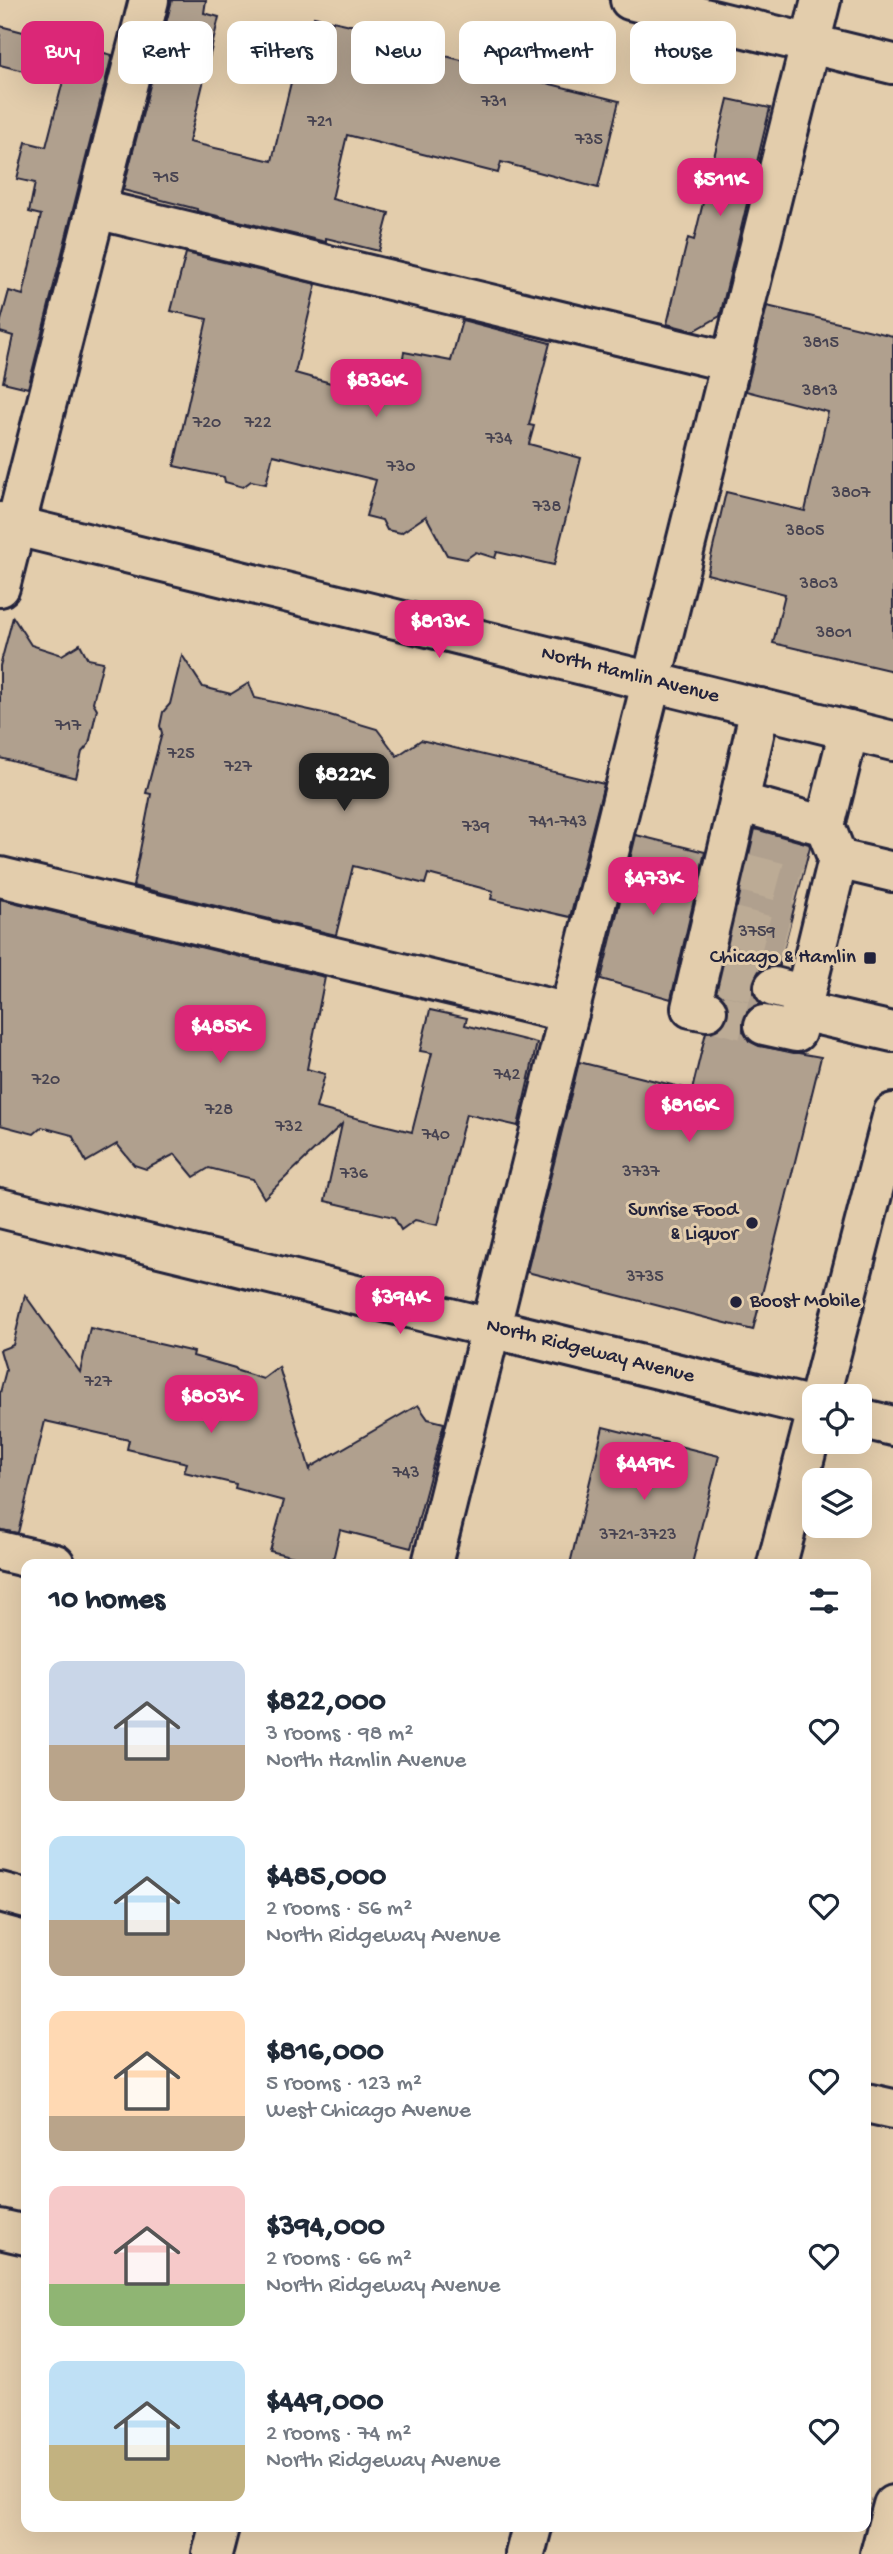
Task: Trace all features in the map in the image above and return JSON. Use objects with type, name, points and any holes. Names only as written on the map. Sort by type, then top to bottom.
[{"type":"street","points":[[0,587],[8,524],[96,209],[149,0]]},
{"type":"street","points":[[630,0],[893,64]]},
{"type":"street","points":[[433,1559],[821,0]]},
{"type":"street","points":[[96,209],[730,362]]},
{"type":"street","name":"North Hamlin Avenue","points":[[8,524],[893,741]]},
{"type":"street","points":[[707,1012],[691,1008],[708,972],[721,923],[733,869],[739,802],[760,708]]},
{"type":"street","points":[[764,1025],[796,1032],[794,997],[801,944],[822,867],[849,730]]},
{"type":"street","points":[[739,802],[822,867],[893,872]]},
{"type":"street","points":[[0,877],[569,1013]]},
{"type":"street","points":[[794,997],[893,1032]]},
{"type":"street","points":[[823,1384],[893,1113]]},
{"type":"street","name":"North Ridgeway Avenue","points":[[0,1208],[802,1404]]},
{"type":"street","points":[[872,1421],[893,1426]]},
{"type":"street","points":[[779,1559],[806,1454]]},
{"type":"street","points":[[0,1551],[34,1559]]},
{"type":"street","points":[[0,1892],[21,1898]]},
{"type":"street","points":[[871,2104],[893,2109]]},
{"type":"street","points":[[0,2229],[21,2234]]},
{"type":"street","points":[[880,2554],[893,2505]]},
{"type":"street","points":[[212,2554],[218,2532]]},
{"type":"street","points":[[525,2554],[531,2532]]},
{"type":"building","points":[[172,0],[206,0],[204,13],[219,17],[213,42],[213,21],[167,21]]},
{"type":"building","points":[[314,17],[332,21],[313,21]]},
{"type":"building","points":[[337,22],[351,25],[351,84],[445,84],[445,56],[459,59],[459,84],[550,84],[619,101],[598,188],[501,162],[498,173],[347,135],[332,199],[389,213],[379,251],[326,238],[326,242],[123,190],[150,84],[203,84],[189,142],[272,161],[291,84],[337,84]]},
{"type":"building","points":[[0,26],[21,31],[21,70],[0,65]]},
{"type":"building","points":[[104,53],[112,55],[28,388],[3,382],[13,336],[0,332],[0,324],[9,291],[23,295],[41,215],[29,212],[35,183],[17,179],[26,142],[46,147],[62,84],[104,84]]},
{"type":"building","points":[[728,99],[770,108],[720,316],[694,331],[667,324],[688,238],[694,240]]},
{"type":"building","points":[[186,253],[316,284],[295,373],[395,401],[404,352],[451,361],[462,320],[550,343],[529,425],[534,426],[529,444],[581,458],[554,565],[497,552],[495,558],[476,552],[466,559],[447,555],[426,516],[401,533],[387,530],[382,520],[366,516],[376,480],[273,455],[266,484],[251,481],[243,487],[225,482],[224,477],[174,466],[207,319],[171,311]]},
{"type":"building","points":[[767,306],[893,336],[893,671],[773,643],[785,594],[707,574],[726,492],[805,511],[828,412],[746,391]]},
{"type":"building","points":[[13,617],[31,645],[62,655],[80,644],[88,659],[103,662],[93,702],[97,709],[89,744],[82,752],[76,778],[0,758],[0,666]]},
{"type":"building","points":[[182,655],[203,687],[231,694],[249,683],[255,698],[323,713],[377,729],[397,756],[421,740],[604,784],[570,917],[491,899],[493,891],[428,874],[425,884],[353,866],[336,935],[133,886],[151,794],[146,793],[162,733],[160,726],[163,712],[170,704]]},
{"type":"building","points":[[755,829],[809,844],[810,847],[779,966],[768,966],[759,971],[753,981],[753,993],[761,1004],[747,1011],[743,1020],[743,1031],[749,1041],[759,1046],[821,1057],[753,1330],[527,1272],[579,1062],[692,1090],[706,1032],[723,1026],[728,1016],[727,1003],[717,992]]},
{"type":"building","points":[[636,835],[705,852],[671,999],[601,979]]},
{"type":"building","points":[[0,899],[325,977],[307,1069],[325,1074],[316,1108],[412,1132],[432,1053],[420,1051],[430,1010],[467,1018],[465,1025],[537,1043],[518,1126],[466,1114],[438,1225],[415,1220],[401,1230],[394,1217],[325,1201],[342,1124],[264,1198],[253,1179],[209,1168],[194,1177],[175,1154],[146,1169],[134,1165],[117,1144],[86,1162],[72,1135],[42,1127],[34,1134],[0,1125]]},
{"type":"building","points":[[25,1295],[80,1372],[90,1328],[194,1352],[193,1356],[263,1379],[279,1367],[310,1470],[418,1405],[428,1419],[444,1423],[411,1548],[340,1530],[333,1559],[302,1559],[270,1551],[284,1501],[235,1488],[236,1484],[184,1472],[187,1463],[127,1449],[129,1440],[45,1421],[18,1533],[0,1530],[0,1393],[6,1370],[0,1350],[13,1345]]},
{"type":"building","points":[[603,1427],[719,1456],[693,1559],[571,1559]]},
{"type":"tunnel","points":[[742,872],[799,887]]},
{"type":"tunnel","points":[[729,925],[786,940]]},
{"type":"tunnel","points":[[717,974],[774,987]]},
{"type":"tunnel","points":[[707,1011],[764,1025]]},
{"type":"place","name":"Chicago & Hamlin","points":[[870,958]]},
{"type":"place","name":"Sunrise Food & Liquor","points":[[752,1223]]},
{"type":"place","name":"Boost Mobile","points":[[736,1302]]}]
